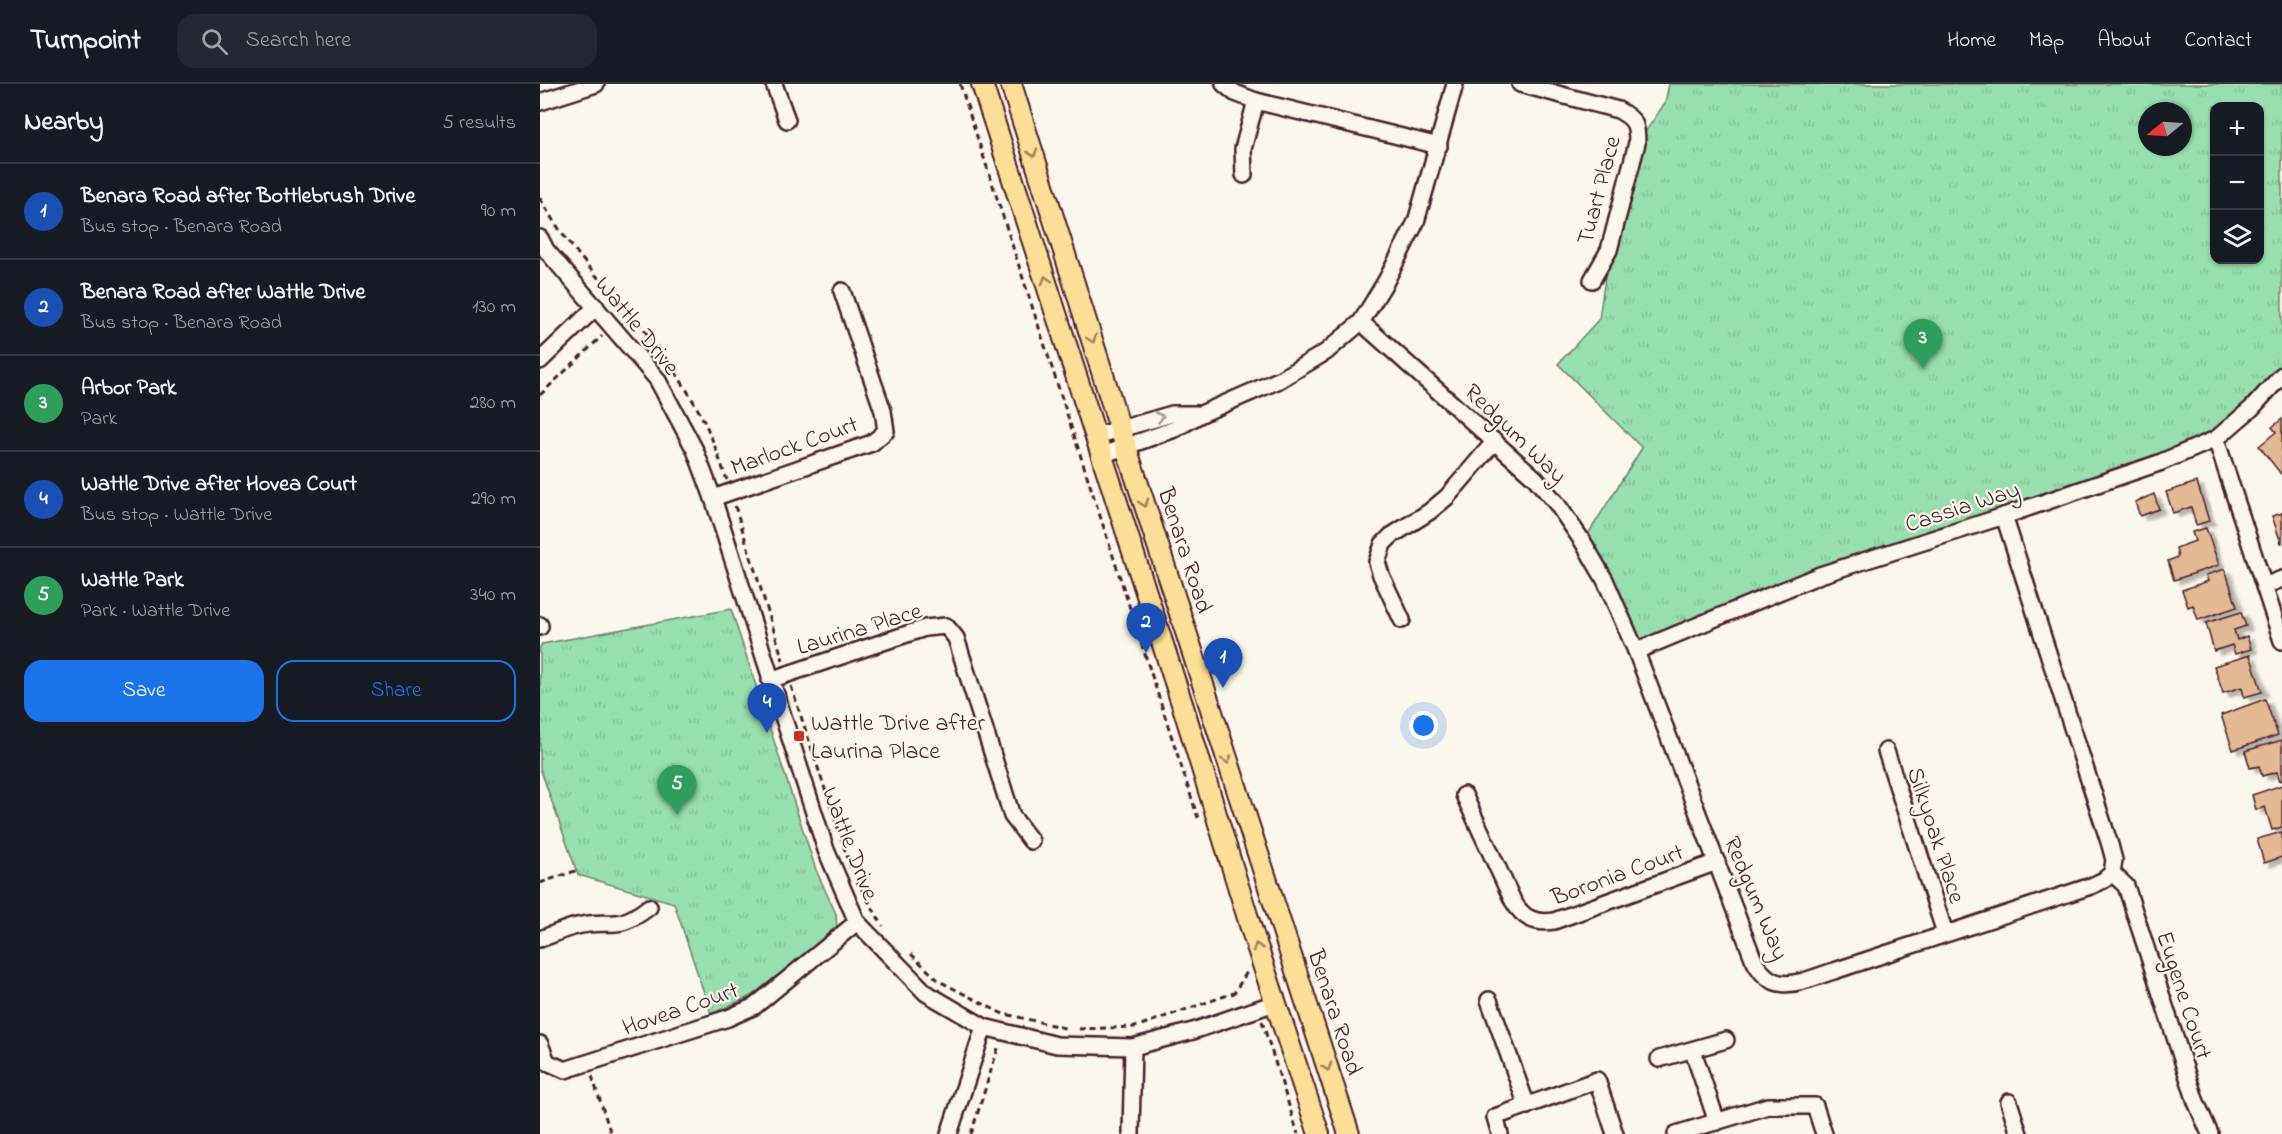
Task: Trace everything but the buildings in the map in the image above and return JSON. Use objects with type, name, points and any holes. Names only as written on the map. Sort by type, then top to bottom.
[{"type":"main road","points":[[982,84],[1185,713],[1267,1006],[1319,1134]]},
{"type":"main road","points":[[989,106],[1013,91]]},
{"type":"main road","name":"Benara Road","points":[[1013,91],[1349,1134]]},
{"type":"main road","points":[[1185,713],[1209,704]]},
{"type":"main road","points":[[1267,1006],[1303,993]]},
{"type":"street","points":[[540,102],[596,84]]},
{"type":"street","points":[[774,84],[787,120]]},
{"type":"street","points":[[1224,84],[1235,93],[1256,101],[1439,146]]},
{"type":"street","points":[[1102,455],[1175,429],[1201,414],[1264,387],[1326,352],[1361,322],[1386,281],[1416,222],[1455,84]]},
{"type":"street","name":"Tuart Place","points":[[1520,84],[1618,110],[1632,118],[1637,131],[1637,144],[1609,250],[1592,280]]},
{"type":"street","points":[[1244,175],[1243,149],[1256,101]]},
{"type":"street","name":"Wattle Drive","points":[[540,238],[546,250],[657,380],[695,450],[713,498],[826,850],[857,922],[926,993],[984,1027],[1058,1046],[1133,1047],[1193,1031],[1267,1006]]},
{"type":"street","name":"Marlock Court","points":[[713,498],[872,443],[886,431],[884,411],[842,291]]},
{"type":"street","points":[[540,361],[596,307]]},
{"type":"street","name":"Redgum Way","points":[[1361,322],[1535,478],[1574,528],[1605,580],[1636,651],[1759,971],[1768,980],[1781,985],[1792,984],[1834,971],[2091,886],[2112,873]]},
{"type":"street","name":"Cassia Way","points":[[1636,651],[1820,575],[2004,516],[2158,463],[2216,439],[2252,408],[2282,375]]},
{"type":"street","points":[[1095,436],[1172,414],[1201,414]]},
{"type":"street","points":[[2216,439],[2282,641]]},
{"type":"street","points":[[1402,620],[1377,562],[1383,544],[1447,497],[1495,441]]},
{"type":"street","points":[[2004,516],[2110,845],[2114,861],[2112,873]]},
{"type":"street","points":[[2264,586],[2282,579]]},
{"type":"street","name":"Laurina Place","points":[[770,680],[925,628],[946,626],[956,638],[1012,816],[1031,841]]},
{"type":"street","name":"Silkyoak Place","points":[[1886,751],[1945,933]]},
{"type":"street","name":"Boronia Court","points":[[1464,795],[1513,901],[1520,913],[1530,920],[1543,923],[1554,921],[1717,862]]},
{"type":"street","name":"Eugene Court","points":[[2112,873],[2126,886],[2196,1102],[2210,1134]]},
{"type":"street","points":[[540,939],[578,926],[619,924],[632,920],[649,907]]},
{"type":"street","name":"Hovea Court","points":[[540,1044],[547,1062],[565,1070],[728,1018],[755,1006],[857,922]]},
{"type":"street","points":[[1489,1000],[1527,1106]]},
{"type":"street","points":[[950,1134],[984,1027]]},
{"type":"street","points":[[1659,1059],[1726,1040]]},
{"type":"street","points":[[1131,1134],[1133,1047]]},
{"type":"street","points":[[1693,1051],[1717,1122]]},
{"type":"street","points":[[1500,1134],[1495,1117],[1597,1080],[1615,1134]]},
{"type":"street","points":[[2009,1102],[2019,1134]]},
{"type":"street","points":[[1676,1134],[1768,1106],[1815,1106],[1824,1134]]},
{"type":"path","points":[[960,84],[1200,826]]},
{"type":"path","points":[[540,198],[605,288],[649,336],[686,389],[709,431],[731,492],[854,875],[884,928]]},
{"type":"path","points":[[540,395],[612,327]]},
{"type":"path","points":[[540,883],[578,870]]},
{"type":"path","points":[[908,951],[939,981],[1000,1013],[1071,1030],[1135,1027],[1234,993],[1248,971]]},
{"type":"path","points":[[1267,1006],[1298,1134]]},
{"type":"path","points":[[971,1134],[1003,1032]]},
{"type":"path","points":[[588,1063],[611,1134]]},
{"type":"green space","points":[[1669,84],[2282,84],[2282,375],[2216,439],[1820,575],[1636,651],[1583,542],[1642,448],[1558,364],[1599,319],[1609,250],[1637,144],[1665,103]]},
{"type":"green space","points":[[731,609],[816,870],[836,914],[837,929],[751,996],[711,1014],[674,903],[578,875],[540,768],[540,647],[542,644]]},
{"type":"place","name":"Arbor Park","points":[[1923,369]]},
{"type":"place","name":"Benara Road after Wattle Drive","points":[[1146,653]]},
{"type":"place","name":"Benara Road after Bottlebrush Drive","points":[[1223,688]]},
{"type":"place","name":"Wattle Drive after Hovea Court","points":[[767,733]]},
{"type":"place","name":"Wattle Drive after Laurina Place","points":[[799,736]]},
{"type":"place","name":"Wattle Park","points":[[677,815]]}]
